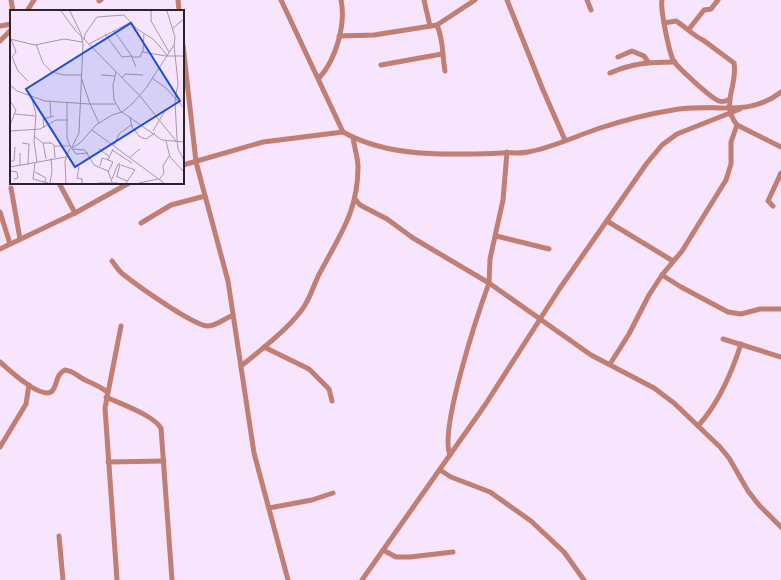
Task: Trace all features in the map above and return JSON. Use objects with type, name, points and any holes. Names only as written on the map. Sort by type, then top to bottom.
[{"type":"street","points":[[10,0],[12,10]]},
{"type":"street","points":[[28,10],[34,0]]},
{"type":"street","points":[[178,0],[179,10]]},
{"type":"street","points":[[281,0],[319,78],[343,132],[353,137],[409,152],[526,152],[598,129],[674,109],[699,107],[730,111]]},
{"type":"street","points":[[319,78],[325,70],[339,36],[342,19],[341,0]]},
{"type":"street","points":[[424,0],[430,26]]},
{"type":"street","points":[[339,36],[374,35],[437,25],[476,0]]},
{"type":"street","points":[[507,0],[565,140]]},
{"type":"street","points":[[587,0],[591,10]]},
{"type":"street","points":[[662,0],[660,7],[663,12],[669,50],[675,62],[708,95],[720,101],[728,100]]},
{"type":"street","points":[[689,29],[704,10],[711,9],[718,0]]},
{"type":"street","points":[[664,23],[676,21],[689,29],[698,39],[703,40],[734,63],[736,72],[728,100],[730,111],[737,125],[781,147]]},
{"type":"street","points":[[0,26],[10,24]]},
{"type":"street","points":[[437,25],[443,40],[442,54],[445,71]]},
{"type":"street","points":[[0,41],[10,31]]},
{"type":"street","points":[[618,57],[632,51],[644,56],[648,62]]},
{"type":"street","points":[[184,54],[196,162],[228,281],[254,453],[288,580]]},
{"type":"street","points":[[381,65],[442,54]]},
{"type":"street","points":[[610,73],[626,65],[648,62],[675,62]]},
{"type":"street","points":[[362,580],[485,406],[540,319],[638,174],[662,145],[677,134],[730,111],[762,103],[781,92]]},
{"type":"street","points":[[610,364],[662,275],[682,251],[726,180],[731,164],[731,142],[737,125]]},
{"type":"street","points":[[184,165],[263,142],[298,136],[336,134],[343,132]]},
{"type":"street","points":[[241,366],[264,347],[305,306],[321,270],[347,224],[355,199],[358,166],[353,137]]},
{"type":"street","points":[[450,455],[448,447],[449,434],[456,396],[476,319],[489,283],[490,259],[503,200],[507,152]]},
{"type":"street","points":[[773,206],[769,203],[768,197],[781,173]]},
{"type":"street","points":[[60,184],[75,213]]},
{"type":"street","points":[[0,249],[75,213],[127,184]]},
{"type":"street","points":[[11,188],[20,240]]},
{"type":"street","points":[[141,223],[171,205],[205,196]]},
{"type":"street","points":[[355,199],[360,205],[387,218],[413,238],[489,283],[592,355],[666,396],[729,458],[748,491],[759,505],[780,524]]},
{"type":"street","points":[[0,212],[10,244]]},
{"type":"street","points":[[607,221],[673,261]]},
{"type":"street","points":[[496,236],[549,249]]},
{"type":"street","points":[[112,261],[124,275],[157,299],[206,326],[215,324],[233,315]]},
{"type":"street","points":[[662,275],[728,312],[742,314],[760,308],[781,309]]},
{"type":"street","points":[[117,580],[105,421],[107,394],[121,326]]},
{"type":"street","points":[[723,339],[781,357]]},
{"type":"street","points":[[698,426],[712,408],[736,360],[741,344]]},
{"type":"street","points":[[264,347],[308,370],[329,389],[332,401]]},
{"type":"street","points":[[0,362],[29,385],[45,394],[50,394],[53,390],[58,376],[65,370],[72,370],[84,380],[98,385],[107,394],[158,423],[162,428],[172,580]]},
{"type":"street","points":[[0,447],[26,404],[29,385]]},
{"type":"street","points":[[108,462],[164,461]]},
{"type":"street","points":[[440,470],[451,477],[490,492],[531,521],[564,552],[584,580]]},
{"type":"street","points":[[268,508],[312,500],[333,493]]},
{"type":"street","points":[[59,536],[62,580]]},
{"type":"street","points":[[383,550],[396,557],[410,558],[453,552]]}]
